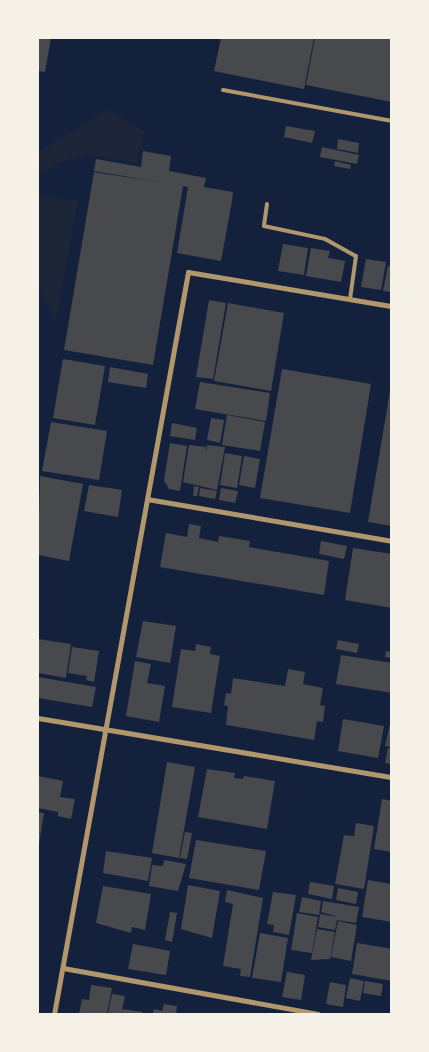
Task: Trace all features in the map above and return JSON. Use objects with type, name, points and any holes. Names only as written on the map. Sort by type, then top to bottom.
[{"type":"street","points":[[54,1014],[188,272],[392,306]]},
{"type":"street","points":[[147,499],[392,541]]},
{"type":"street","points":[[38,718],[392,777]]},
{"type":"street","points":[[63,968],[318,1014]]},
{"type":"lane","points":[[223,90],[392,121]]},
{"type":"lane","points":[[267,204],[264,226],[325,239],[356,256],[350,299]]},
{"type":"shaded area","points":[[108,109],[144,131],[136,163],[88,154],[64,160],[45,172],[38,168],[38,153]]},
{"type":"shaded area","points":[[38,197],[78,200],[56,320],[38,285]]},
{"type":"building","points":[[38,38],[51,38],[45,72],[38,71]]},
{"type":"building","points":[[221,38],[314,38],[304,89],[214,71]]},
{"type":"building","points":[[315,38],[392,38],[392,102],[306,85]]},
{"type":"building","points":[[286,126],[315,131],[312,143],[284,137]]},
{"type":"building","points":[[338,139],[359,143],[358,153],[337,149]]},
{"type":"building","points":[[322,147],[359,155],[357,164],[320,157]]},
{"type":"building","points":[[143,151],[171,156],[169,171],[206,178],[204,187],[233,192],[221,261],[177,253],[188,187],[183,186],[153,365],[64,350],[94,172],[170,184],[94,171],[96,159],[141,167]]},
{"type":"building","points":[[335,161],[351,165],[350,169],[334,166]]},
{"type":"building","points":[[283,244],[308,248],[304,275],[278,271]]},
{"type":"building","points":[[311,248],[330,251],[328,258],[345,261],[341,282],[306,276]]},
{"type":"building","points":[[366,259],[386,262],[381,290],[361,287]]},
{"type":"building","points":[[388,266],[392,266],[392,292],[383,291]]},
{"type":"building","points":[[209,300],[226,303],[213,379],[196,377]]},
{"type":"building","points":[[228,303],[284,313],[271,391],[214,381]]},
{"type":"building","points":[[63,359],[105,366],[95,425],[53,418]]},
{"type":"building","points":[[110,367],[148,374],[146,388],[108,382]]},
{"type":"building","points":[[282,369],[371,384],[350,513],[260,498]]},
{"type":"building","points":[[200,382],[270,393],[266,421],[195,409]]},
{"type":"building","points":[[390,391],[392,392],[392,526],[368,522]]},
{"type":"building","points":[[227,415],[265,422],[260,451],[222,445]]},
{"type":"building","points":[[211,418],[224,420],[220,443],[207,440]]},
{"type":"building","points":[[51,422],[107,431],[99,480],[42,471]]},
{"type":"building","points":[[172,423],[197,428],[195,440],[170,436]]},
{"type":"building","points":[[170,443],[187,446],[180,491],[169,489],[164,480]]},
{"type":"building","points":[[189,445],[206,447],[206,453],[207,445],[225,447],[217,490],[183,482]]},
{"type":"building","points":[[225,453],[242,456],[237,488],[220,485]]},
{"type":"building","points":[[244,456],[260,459],[255,488],[239,485]]},
{"type":"building","points":[[40,476],[83,484],[69,561],[38,555]]},
{"type":"building","points":[[89,485],[122,490],[118,517],[84,511]]},
{"type":"building","points":[[194,486],[199,487],[197,496],[193,496]]},
{"type":"building","points":[[200,488],[217,491],[215,499],[199,496]]},
{"type":"building","points":[[221,488],[238,491],[235,503],[219,500]]},
{"type":"building","points":[[189,524],[201,526],[199,538],[218,542],[219,536],[250,541],[249,547],[329,561],[324,595],[160,567],[166,533],[187,537]]},
{"type":"building","points":[[321,541],[347,546],[344,559],[319,554]]},
{"type":"building","points":[[353,548],[392,554],[392,608],[345,600]]},
{"type":"building","points":[[143,621],[176,626],[170,663],[136,657]]},
{"type":"building","points":[[38,639],[71,644],[66,678],[38,673]]},
{"type":"building","points":[[338,640],[359,644],[357,653],[336,649]]},
{"type":"building","points":[[196,644],[211,647],[210,654],[220,656],[211,713],[172,707],[181,649],[195,651]]},
{"type":"building","points":[[72,647],[99,651],[94,682],[86,680],[87,676],[68,673]]},
{"type":"building","points":[[386,651],[392,652],[392,658],[385,657]]},
{"type":"building","points":[[341,655],[392,663],[392,693],[336,684]]},
{"type":"building","points":[[135,661],[151,664],[147,683],[165,686],[159,722],[126,716]]},
{"type":"building","points":[[288,669],[305,672],[303,684],[323,688],[320,705],[325,706],[323,722],[317,721],[314,740],[226,725],[228,706],[224,705],[226,693],[231,694],[233,678],[285,686]]},
{"type":"building","points":[[38,677],[96,687],[92,707],[38,698]]},
{"type":"building","points":[[392,715],[392,747],[385,746]]},
{"type":"building","points":[[343,719],[384,726],[378,758],[338,751]]},
{"type":"building","points":[[388,748],[392,749],[392,764],[385,763]]},
{"type":"building","points":[[167,762],[195,767],[179,858],[152,853]]},
{"type":"building","points":[[207,769],[235,773],[234,778],[243,779],[244,776],[275,781],[267,829],[198,817]]},
{"type":"building","points":[[38,776],[63,781],[60,797],[75,799],[71,819],[58,816],[58,812],[38,808]]},
{"type":"building","points":[[382,799],[392,801],[392,852],[374,849]]},
{"type":"building","points":[[38,812],[44,813],[39,844],[38,844]]},
{"type":"building","points":[[356,823],[374,826],[364,889],[335,884],[344,835],[354,836]]},
{"type":"building","points":[[185,832],[192,833],[187,859],[180,858]]},
{"type":"building","points":[[196,840],[266,851],[259,890],[189,878]]},
{"type":"building","points":[[106,851],[152,858],[148,881],[103,873]]},
{"type":"building","points":[[164,860],[186,864],[178,891],[149,886],[152,865],[163,866]]},
{"type":"building","points":[[368,880],[392,884],[392,922],[362,917]]},
{"type":"building","points":[[310,882],[334,886],[332,899],[308,894]]},
{"type":"building","points":[[188,885],[220,891],[212,938],[181,929]]},
{"type":"building","points":[[103,886],[151,894],[145,930],[132,927],[131,933],[96,923]]},
{"type":"building","points":[[338,888],[358,892],[356,904],[336,900]]},
{"type":"building","points":[[227,890],[263,898],[250,977],[240,976],[241,969],[223,966],[233,904],[225,902]]},
{"type":"building","points":[[273,892],[296,895],[289,935],[273,932],[274,925],[267,924]]},
{"type":"building","points":[[302,897],[321,901],[319,915],[299,912]]},
{"type":"building","points":[[323,901],[359,907],[356,923],[337,920],[335,930],[318,927],[320,914],[338,917],[321,912]]},
{"type":"building","points":[[170,912],[177,913],[172,942],[165,940]]},
{"type":"building","points":[[297,913],[318,917],[312,953],[291,950]]},
{"type":"building","points":[[338,921],[357,925],[351,961],[331,957]]},
{"type":"building","points":[[317,929],[335,932],[330,959],[311,960]]},
{"type":"building","points":[[260,933],[288,938],[281,982],[252,978]]},
{"type":"building","points":[[357,943],[392,949],[392,981],[352,974]]},
{"type":"building","points":[[133,944],[170,951],[166,975],[128,969]]},
{"type":"building","points":[[287,972],[305,975],[301,1000],[282,997]]},
{"type":"building","points":[[350,978],[364,981],[360,1001],[346,998]]},
{"type":"building","points":[[365,981],[383,984],[381,996],[363,993]]},
{"type":"building","points":[[330,982],[346,985],[343,1007],[326,1004]]},
{"type":"building","points":[[91,985],[112,988],[107,1014],[79,1014],[82,999],[89,1000]]},
{"type":"building","points":[[112,994],[125,996],[122,1009],[143,1012],[142,1014],[108,1014]]},
{"type":"building","points":[[164,1004],[177,1006],[176,1014],[153,1014],[154,1009],[162,1011]]}]
